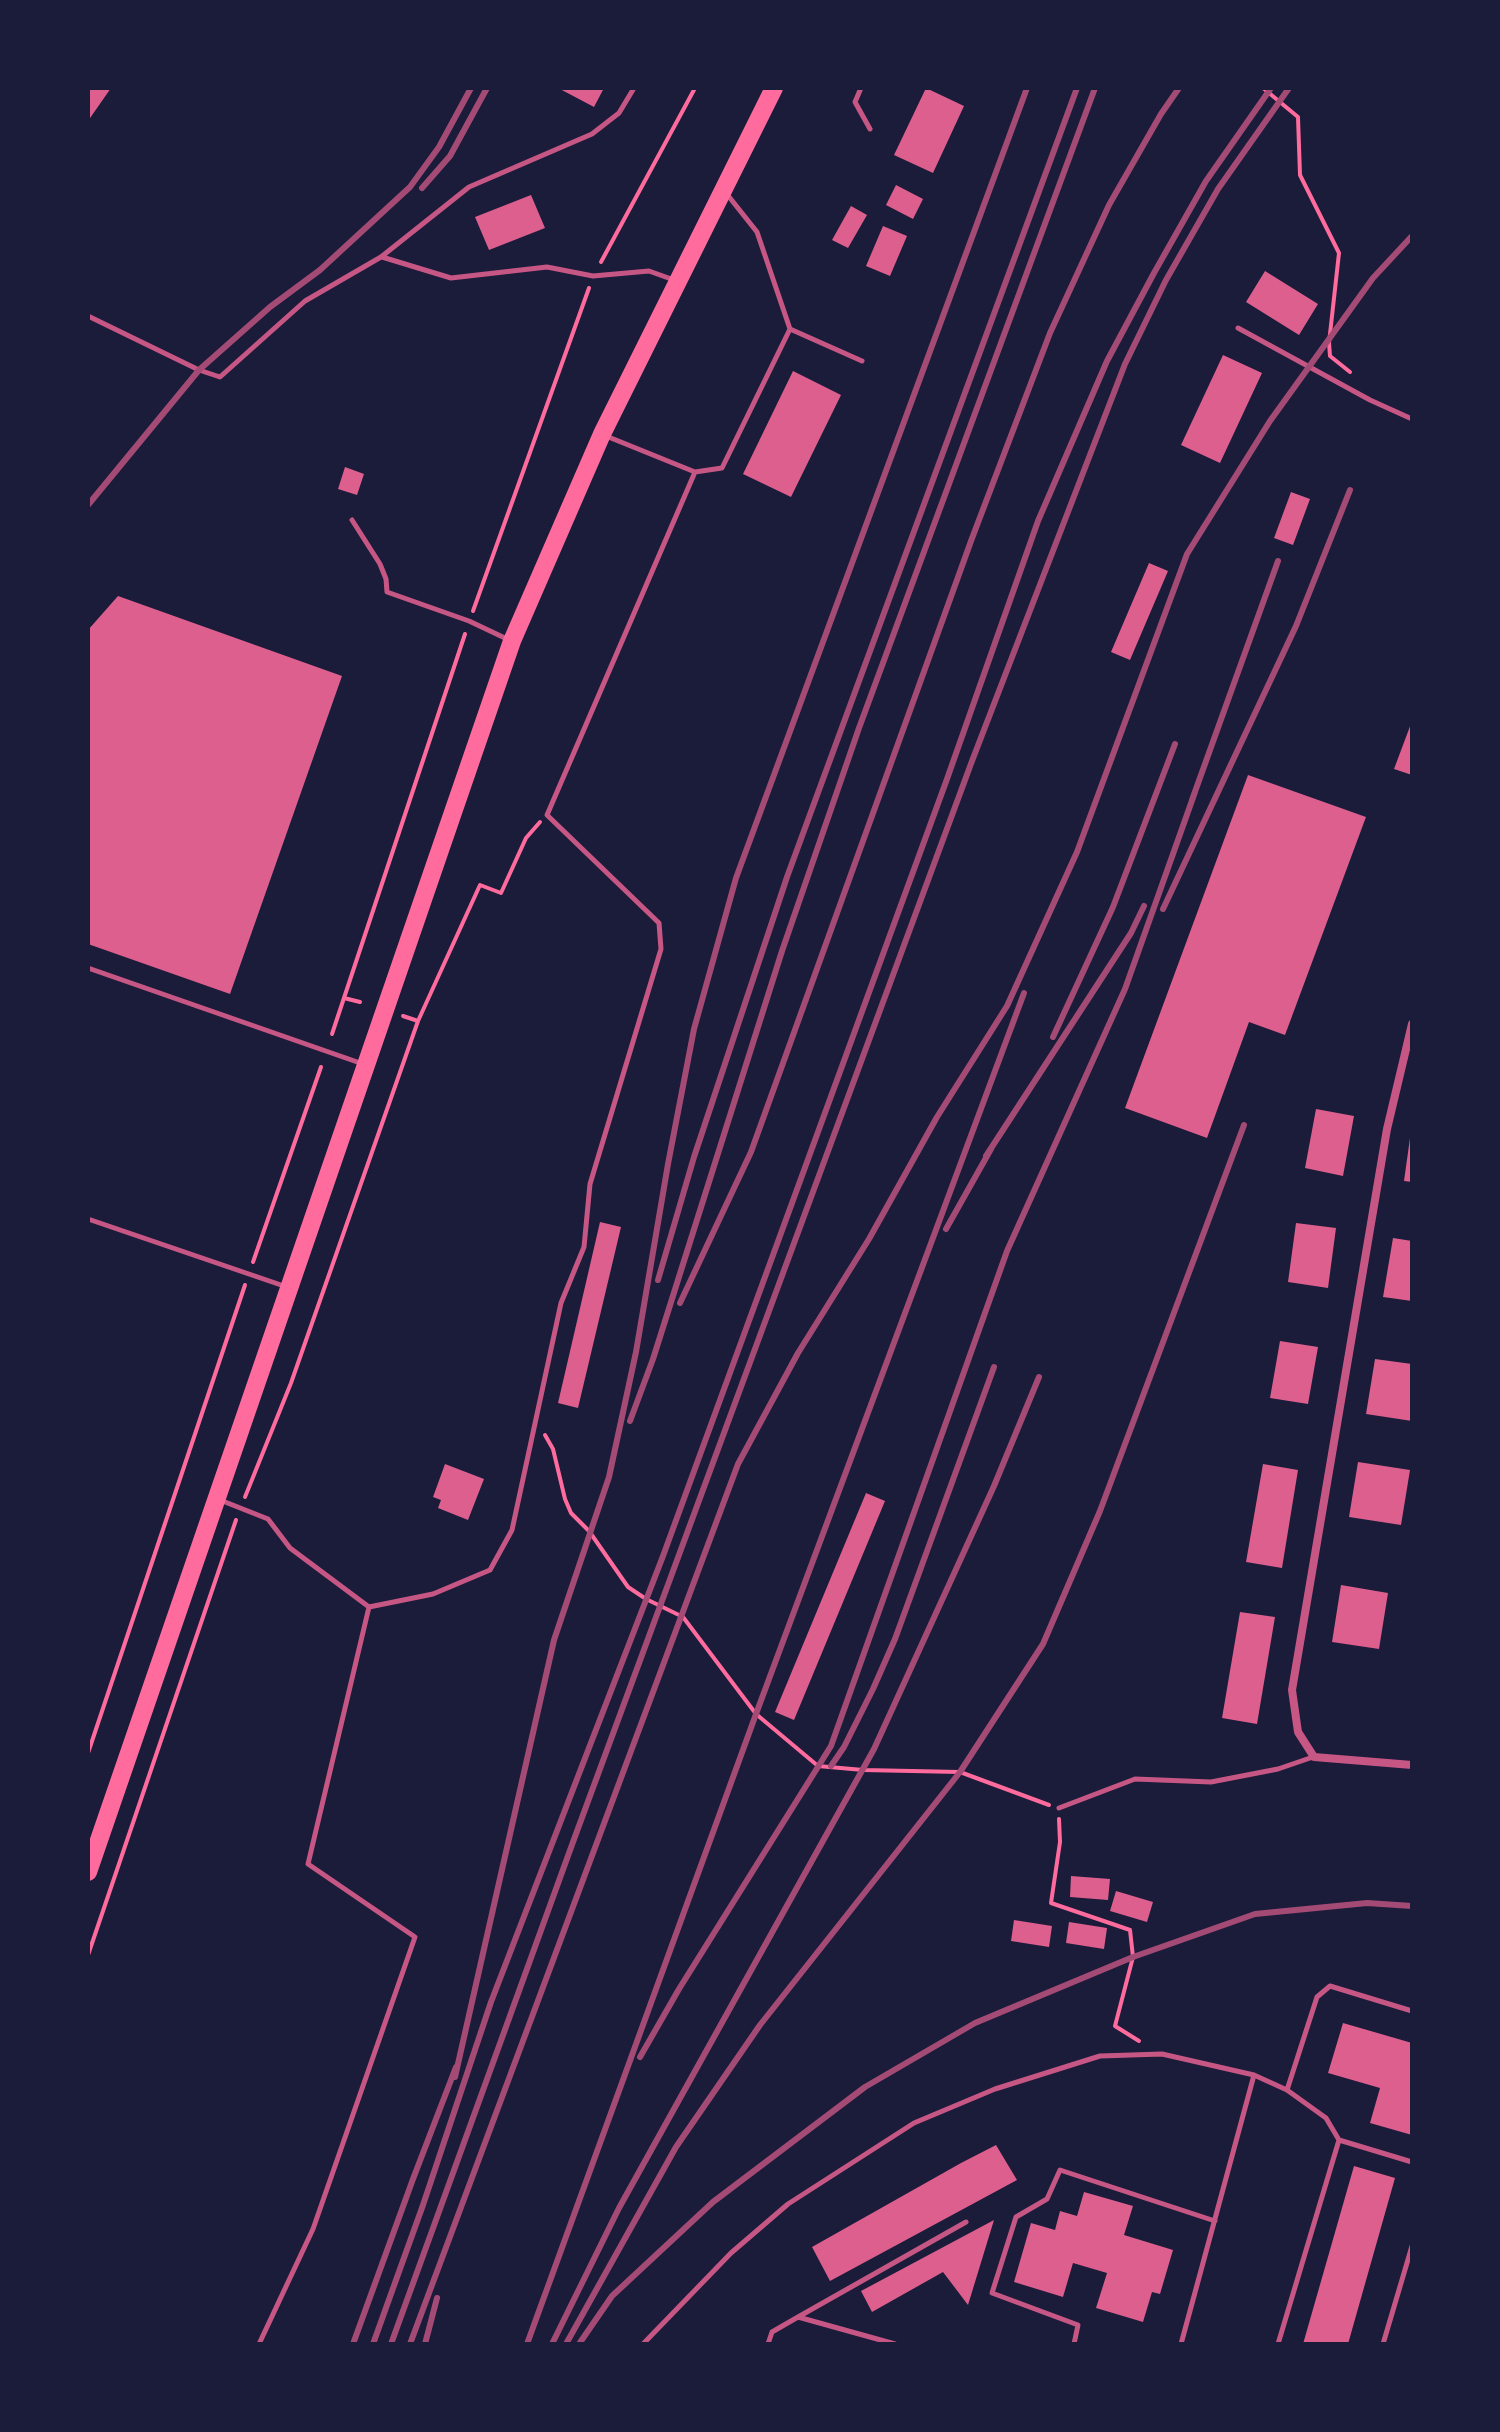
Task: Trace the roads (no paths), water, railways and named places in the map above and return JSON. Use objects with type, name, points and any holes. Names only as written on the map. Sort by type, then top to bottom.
[{"type":"highway","points":[[88,1872],[512,641],[574,493],[774,88]]},
{"type":"street","points":[[1412,1024],[1387,1129],[1292,1690],[1298,1732],[1314,1757],[1412,1765]]},
{"type":"lane","points":[[88,316],[199,370],[220,377],[305,301],[381,257],[469,187],[592,134],[619,113],[634,88]]},
{"type":"lane","points":[[861,88],[855,102],[870,129]]},
{"type":"lane","points":[[602,434],[695,472],[722,468],[790,329],[757,232],[723,190]]},
{"type":"lane","points":[[381,257],[451,278],[547,267],[593,276],[649,271],[677,280]]},
{"type":"lane","points":[[1238,328],[1370,400],[1412,419]]},
{"type":"lane","points":[[790,329],[862,361]]},
{"type":"lane","points":[[215,1499],[268,1519],[290,1548],[369,1607],[433,1594],[490,1570],[512,1530],[561,1303],[584,1247],[590,1184],[661,949],[659,923],[547,815],[695,472]]},
{"type":"lane","points":[[352,520],[380,564],[387,592],[469,621],[512,641]]},
{"type":"lane","points":[[88,968],[367,1065]]},
{"type":"lane","points":[[88,1219],[289,1288]]},
{"type":"lane","points":[[259,2344],[313,2229],[415,1937],[308,1864],[369,1607]]},
{"type":"lane","points":[[1059,1808],[1135,1779],[1211,1782],[1278,1769],[1314,1757]]},
{"type":"lane","points":[[1287,2090],[1317,1997],[1330,1986],[1412,2011]]},
{"type":"lane","points":[[643,2344],[731,2253],[788,2204],[914,2123],[995,2089],[1100,2056],[1162,2054],[1254,2075],[1287,2090],[1326,2118],[1339,2140],[1412,2162]]},
{"type":"lane","points":[[1181,2344],[1254,2075]]},
{"type":"lane","points":[[1278,2344],[1339,2140]]},
{"type":"lane","points":[[1074,2344],[1078,2325],[992,2293],[1016,2217],[1047,2199],[1060,2170],[1215,2221]]},
{"type":"lane","points":[[768,2344],[772,2332],[966,2222]]},
{"type":"lane","points":[[1383,2344],[1412,2246]]},
{"type":"lane","points":[[798,2317],[895,2344]]},
{"type":"railway","points":[[88,505],[199,370],[270,307],[320,270],[410,187],[439,147],[471,88]]},
{"type":"railway","points":[[422,188],[450,156],[487,88]]},
{"type":"railway","points":[[455,2077],[554,1640],[609,1477],[636,1352],[694,1029],[736,878],[1027,88]]},
{"type":"railway","points":[[658,1280],[694,1157],[787,877],[1077,88]]},
{"type":"railway","points":[[630,1421],[653,1359],[782,951],[859,728],[1095,88]]},
{"type":"railway","points":[[680,1303],[751,1152],[971,541],[1050,333],[1109,205],[1179,88]]},
{"type":"railway","points":[[373,2344],[491,2002],[663,1556],[1038,521],[1107,361],[1154,273],[1206,181],[1271,88]]},
{"type":"railway","points":[[391,2344],[972,761],[1125,364],[1166,280],[1218,189],[1289,88]]},
{"type":"railway","points":[[410,2344],[738,1464],[798,1353],[869,1239],[937,1117],[1007,1006],[1077,852],[1187,554],[1270,421],[1373,278],[1412,236]]},
{"type":"railway","points":[[1163,909],[1296,626],[1350,490]]},
{"type":"railway","points":[[1192,800],[1278,561]]},
{"type":"railway","points":[[1053,1037],[1113,907],[1175,744]]},
{"type":"railway","points":[[640,2057],[831,1746],[1007,1251],[1125,989],[1195,792]]},
{"type":"railway","points":[[986,1156],[1131,933],[1144,906]]},
{"type":"railway","points":[[527,2344],[756,1714],[1024,993]]},
{"type":"railway","points":[[566,2344],[676,2147],[760,2025],[960,1772],[1043,1644],[1100,1511],[1244,1125]]},
{"type":"railway","points":[[946,1229],[991,1149]]},
{"type":"railway","points":[[831,1766],[844,1747],[895,1639],[994,1367]]},
{"type":"railway","points":[[552,2344],[619,2208],[874,1749],[994,1486],[1039,1377]]},
{"type":"railway","points":[[579,2344],[612,2296],[713,2202],[865,2087],[975,2023],[1133,1957],[1255,1914],[1367,1903],[1412,1906]]},
{"type":"railway","points":[[353,2344],[456,2067]]},
{"type":"railway","points":[[425,2344],[437,2298]]}]
